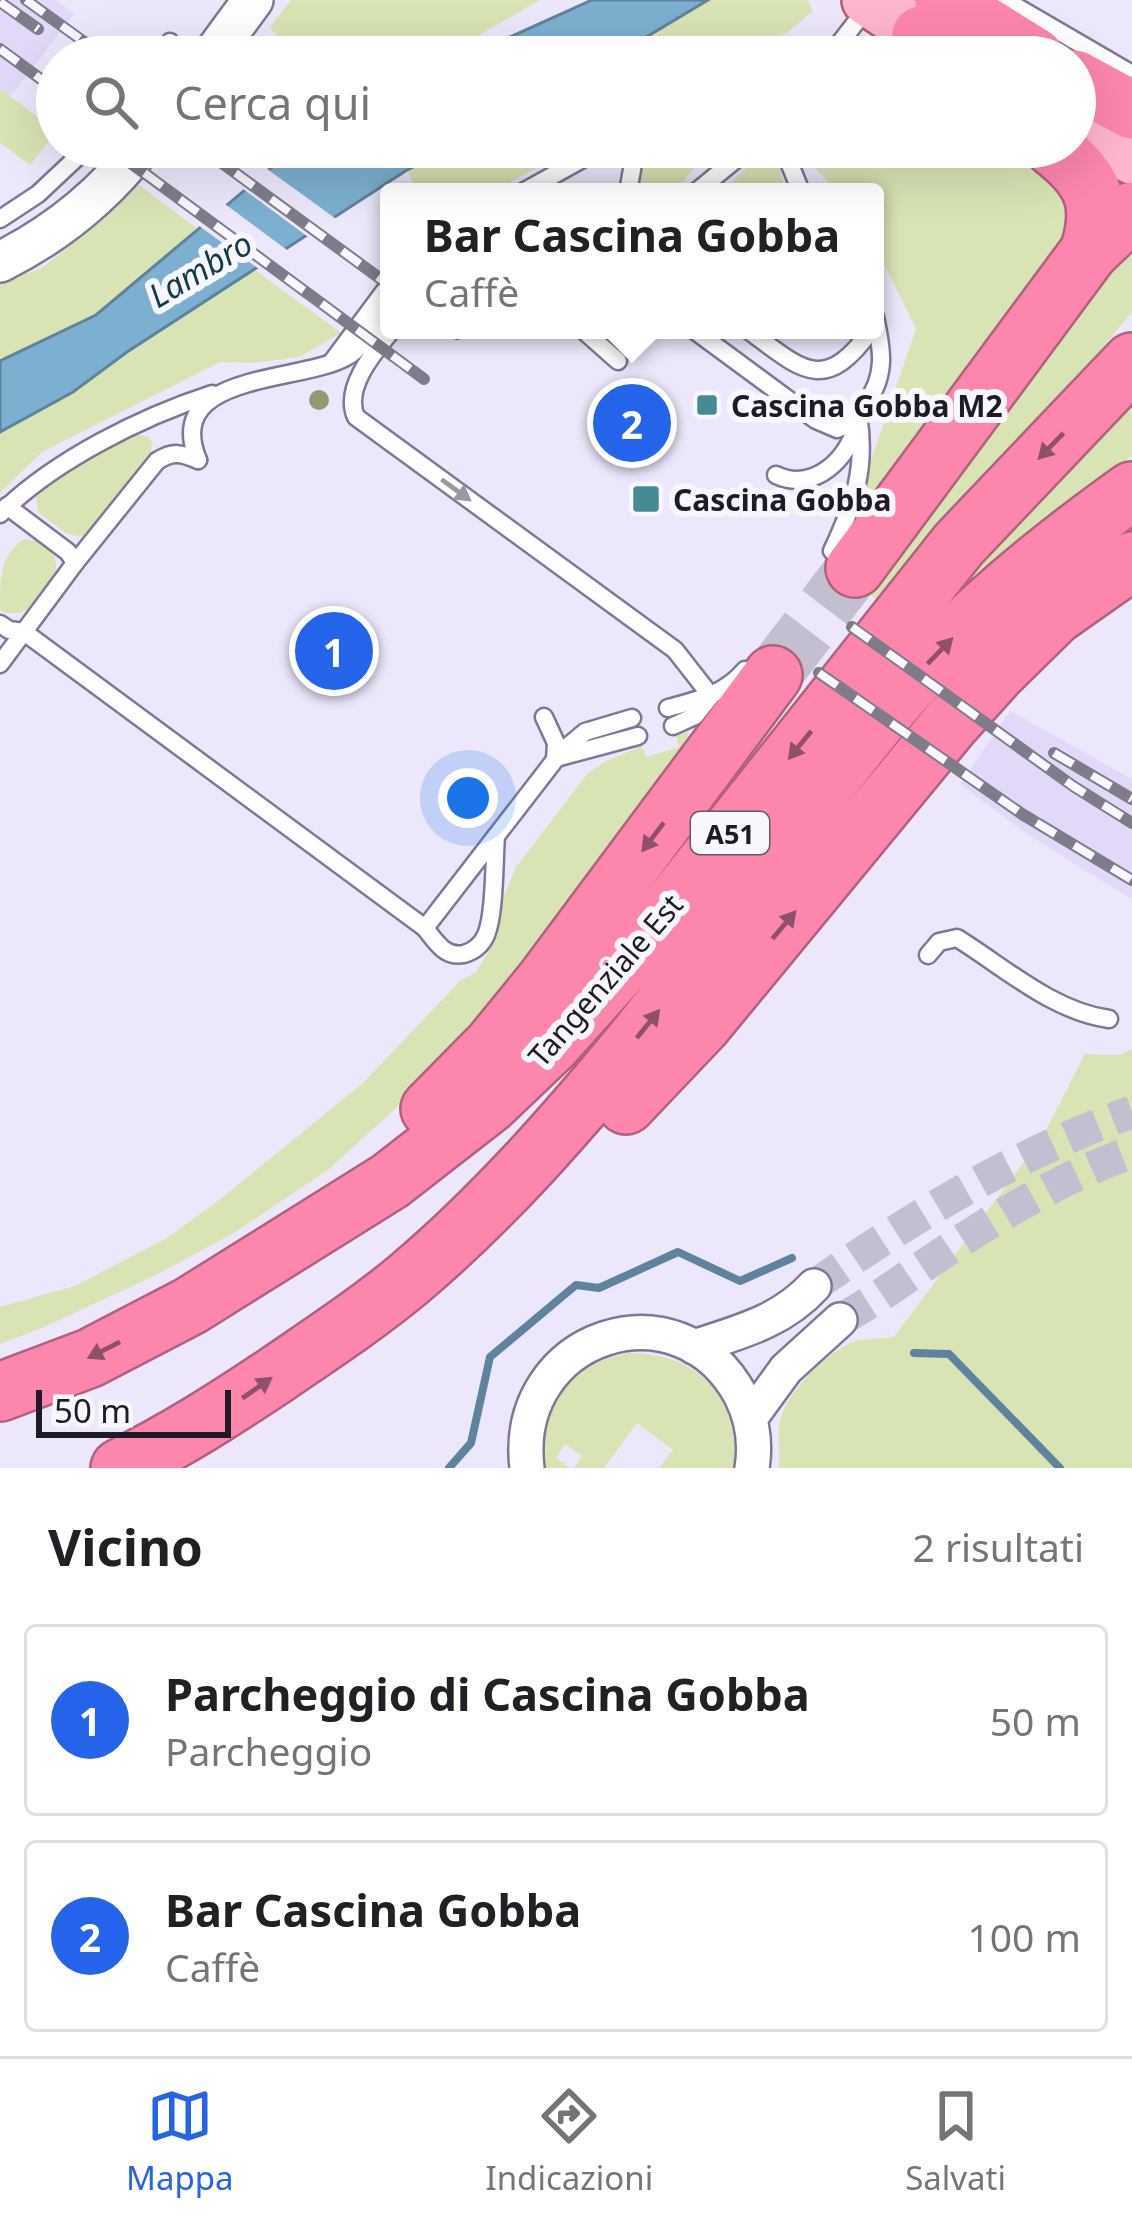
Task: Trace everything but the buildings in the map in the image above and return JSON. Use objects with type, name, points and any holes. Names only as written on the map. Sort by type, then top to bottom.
[{"type":"highway","points":[[1096,90],[1132,110]]},
{"type":"highway","points":[[1076,168],[1095,197],[1097,222],[1089,252]]},
{"type":"highway","points":[[843,560],[1089,252],[1132,211]]},
{"type":"highway","name":"Tangenziale Est","points":[[0,1392],[91,1358],[190,1306],[360,1202],[489,1105],[554,1043],[662,919],[958,544],[1132,362]]},
{"type":"highway","name":"Tangenziale Est","points":[[120,1468],[229,1408],[335,1335],[426,1264],[514,1179],[634,1042],[833,775],[900,694],[984,608],[1046,554],[1132,491]]},
{"type":"highway","points":[[426,1264],[531,1192],[634,1097],[716,1007],[996,673],[1055,615],[1132,561]]},
{"type":"highway","name":"A51","points":[[278,1251],[494,1045],[545,981],[763,668]]},
{"type":"main road","points":[[869,2],[939,36]]},
{"type":"main road","points":[[1096,139],[1132,158]]},
{"type":"street","points":[[226,36],[253,0]]},
{"type":"street","points":[[0,262],[71,218],[123,168]]},
{"type":"street","points":[[694,1347],[755,1328],[789,1310],[814,1286]]},
{"type":"street","points":[[751,1417],[787,1369],[840,1321]]},
{"type":"street","points":[[521,1461],[527,1424],[545,1381],[556,1368],[585,1346],[633,1333],[694,1347],[724,1370],[751,1417],[752,1468]]},
{"type":"lane","points":[[1005,0],[1067,36]]},
{"type":"lane","points":[[844,36],[869,2]]},
{"type":"lane","points":[[1096,53],[1132,74]]},
{"type":"lane","points":[[0,219],[66,168]]},
{"type":"lane","points":[[539,183],[566,168]]},
{"type":"lane","points":[[330,363],[380,297]]},
{"type":"lane","points":[[75,563],[68,552],[4,510],[34,484],[170,408],[346,358],[380,318]]},
{"type":"lane","points":[[385,339],[354,391],[351,405],[356,417],[675,650],[711,696]]},
{"type":"lane","points":[[593,339],[618,361]]},
{"type":"lane","points":[[706,339],[837,429],[858,416],[873,395],[883,355],[879,339]]},
{"type":"lane","points":[[761,339],[797,365],[820,371],[842,364],[861,339]]},
{"type":"lane","points":[[0,664],[157,461],[178,452],[198,460],[192,428],[202,409],[220,392]]},
{"type":"lane","points":[[843,560],[863,452],[858,416]]},
{"type":"lane","points":[[776,475],[796,480],[827,470],[848,448],[858,416]]},
{"type":"lane","points":[[0,624],[24,632],[425,928],[439,947],[453,954],[480,945],[488,932],[496,836]]},
{"type":"lane","points":[[670,717],[763,668]]},
{"type":"lane","points":[[544,717],[556,743],[555,758]]},
{"type":"lane","points":[[425,928],[568,744],[585,733],[632,718]]},
{"type":"lane","points":[[555,758],[638,736]]},
{"type":"lane","points":[[928,955],[939,942],[956,938],[1040,992],[1088,1016],[1109,1019]]},
{"type":"shaded area","points":[[0,0],[55,0],[74,14],[57,36],[36,36],[36,63],[10,97],[0,89]]},
{"type":"shaded area","points":[[1010,711],[1132,779],[1132,899],[1030,836],[960,784]]},
{"type":"green space","points":[[291,0],[540,0],[478,36],[277,36],[270,27]]},
{"type":"green space","points":[[708,0],[808,0],[813,11],[780,36],[648,36]]},
{"type":"green space","points":[[0,89],[36,116],[36,157],[30,165],[0,143]]},
{"type":"green space","points":[[536,168],[509,183],[414,183],[407,170]]},
{"type":"green space","points":[[639,168],[694,168],[683,182],[637,183]]},
{"type":"green space","points":[[746,168],[780,168],[784,183],[732,183]]},
{"type":"green space","points":[[815,168],[1044,168],[1071,189],[1083,227],[873,504],[861,489],[916,329],[884,263],[884,183],[829,183]]},
{"type":"green space","points":[[139,185],[198,229],[96,315],[0,361],[0,283],[42,268]]},
{"type":"green space","points":[[1132,227],[1132,312],[1051,410],[876,599],[860,589]]},
{"type":"green space","points":[[255,270],[341,333],[299,357],[220,362],[42,452],[0,493],[0,432],[73,392]]},
{"type":"green space","points":[[1132,389],[1132,456],[1034,528],[915,628]]},
{"type":"green space","points":[[135,434],[148,437],[151,453],[92,531],[84,537],[67,534],[38,512],[36,496],[45,483]]},
{"type":"green space","points":[[24,539],[44,545],[54,556],[52,585],[30,609],[0,610],[3,568],[10,552]]},
{"type":"green space","points":[[688,732],[690,757],[509,1005],[328,1170],[234,1233],[158,1274],[0,1344],[0,1307],[75,1286],[167,1238],[363,1083],[460,981],[476,972],[495,941],[502,901],[516,867],[588,773],[642,746],[646,757],[679,747],[676,736]]},
{"type":"green space","points":[[1132,1049],[1132,1468],[779,1468],[780,1421],[800,1385],[845,1346],[894,1337],[1043,1136],[1085,1054],[1120,1055]]},
{"type":"green space","points":[[629,1353],[676,1361],[710,1384],[730,1420],[734,1468],[659,1468],[673,1450],[637,1423],[604,1468],[574,1468],[582,1456],[565,1444],[556,1458],[570,1468],[544,1468],[545,1426],[561,1392],[589,1367]]},
{"type":"water","points":[[592,0],[708,0],[648,36],[512,36]]},
{"type":"water","name":"Lambro","points":[[271,168],[411,168],[380,183],[380,188],[73,392],[0,432],[0,361],[96,315]]},
{"type":"pier","points":[[266,168],[339,221],[311,239],[239,186]]},
{"type":"pier","points":[[221,201],[291,253],[263,272],[195,223]]},
{"type":"waterway","points":[[449,1468],[471,1443],[490,1357],[576,1285],[599,1288],[678,1252],[740,1281],[792,1258]]},
{"type":"waterway","points":[[914,1353],[949,1354],[1060,1468]]},
{"type":"tunnel","points":[[773,675],[855,568]]},
{"type":"tunnel","points":[[814,1286],[967,1188],[1132,1112]]},
{"type":"tunnel","points":[[840,1320],[1005,1213],[1132,1152]]},
{"type":"railway","points":[[26,0],[76,36]]},
{"type":"railway","points":[[0,2],[38,29]]},
{"type":"railway","points":[[0,49],[36,76]]},
{"type":"railway","points":[[138,168],[424,379]]},
{"type":"railway","points":[[229,168],[380,278]]},
{"type":"railway","points":[[852,627],[1132,823]]},
{"type":"railway","points":[[819,673],[1022,814],[1132,880]]},
{"type":"railway","points":[[1054,753],[1132,799]]},
{"type":"place","name":"Cascina Gobba M2","points":[[707,405]]},
{"type":"place","name":"Bar Cascina Gobba","points":[[632,423]]},
{"type":"place","name":"Cascina Gobba","points":[[646,499]]},
{"type":"place","name":"Parcheggio di Cascina Gobba","points":[[334,651]]}]
